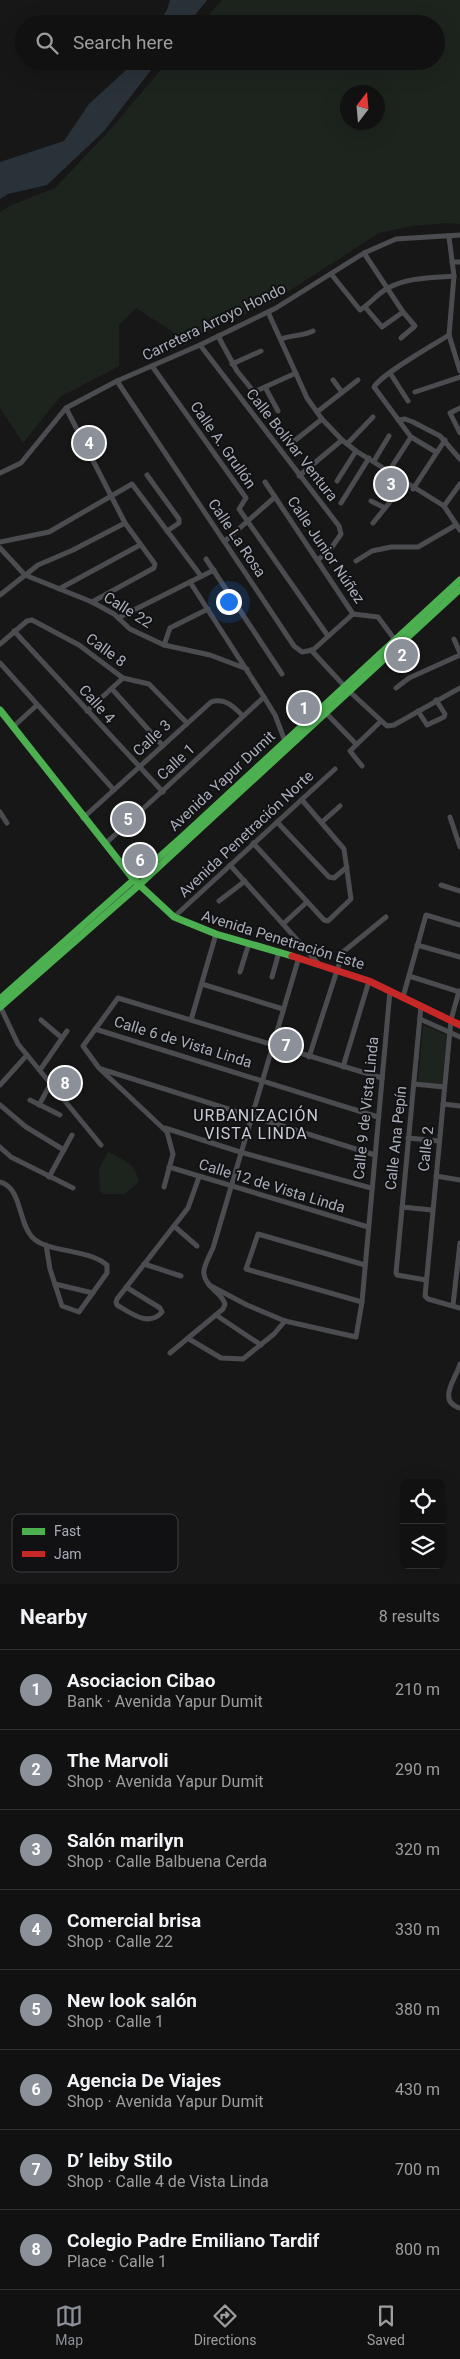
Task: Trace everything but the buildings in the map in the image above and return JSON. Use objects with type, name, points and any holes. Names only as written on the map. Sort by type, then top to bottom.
[{"type":"main road","name":"Avenida Yapur Dumit","points":[[0,1006],[326,713],[395,640],[460,580]]},
{"type":"main road","name":"Avenida Yapur Dumit","points":[[0,999],[136,883],[285,742],[460,589]]},
{"type":"main road","name":"Avenida Penetración Este","points":[[0,710],[136,883],[174,917],[216,934],[337,968],[369,981],[460,1025]]},
{"type":"street","name":"Carretera Arroyo Hondo","points":[[0,473],[22,463],[66,408],[117,381],[200,345],[268,312],[332,275],[364,253],[396,239],[460,236]]},
{"type":"street","points":[[449,237],[454,276],[449,335],[459,367]]},
{"type":"street","points":[[364,253],[403,312],[415,326],[401,338]]},
{"type":"street","points":[[452,262],[460,262]]},
{"type":"street","points":[[332,275],[358,309],[365,307],[387,288],[418,278],[454,276]]},
{"type":"street","points":[[365,307],[380,327],[403,312]]},
{"type":"street","points":[[268,312],[307,398],[322,419],[342,440],[356,451],[444,506],[460,530]]},
{"type":"street","points":[[281,339],[313,331]]},
{"type":"street","points":[[436,452],[410,437],[374,388],[378,382],[390,373],[449,335]]},
{"type":"street","points":[[218,336],[232,364],[254,392],[296,373]]},
{"type":"street","name":"Calle Bolívar Ventura","points":[[200,345],[341,530],[332,547],[318,560]]},
{"type":"street","points":[[232,364],[262,351]]},
{"type":"street","name":"Calle A. Grullón","points":[[152,366],[246,498],[239,507],[328,636]]},
{"type":"street","points":[[390,373],[408,401]]},
{"type":"street","points":[[415,392],[460,377]]},
{"type":"street","points":[[333,380],[342,392]]},
{"type":"street","points":[[317,412],[358,380]]},
{"type":"street","name":"Calle La Rosa","points":[[117,381],[294,646],[302,652],[312,650]]},
{"type":"street","points":[[265,387],[278,411]]},
{"type":"street","points":[[66,408],[110,497],[125,523],[155,566],[92,602]]},
{"type":"street","points":[[460,408],[450,412],[460,433]]},
{"type":"street","points":[[347,444],[373,418]]},
{"type":"street","points":[[293,442],[322,419]]},
{"type":"street","points":[[398,420],[405,419],[413,422],[445,440],[460,459]]},
{"type":"street","points":[[341,503],[388,436]]},
{"type":"street","points":[[389,471],[410,437]]},
{"type":"street","points":[[299,476],[342,440]]},
{"type":"street","points":[[413,488],[445,440]]},
{"type":"street","points":[[337,480],[356,451]]},
{"type":"street","points":[[147,475],[179,519],[179,523],[167,531]]},
{"type":"street","points":[[373,523],[403,481]]},
{"type":"street","name":"Calle Junior Núñez","points":[[265,482],[353,614],[378,617],[395,640]]},
{"type":"street","points":[[0,542],[49,532],[132,484],[201,576]]},
{"type":"street","points":[[444,506],[460,484]]},
{"type":"street","points":[[225,541],[275,497]]},
{"type":"street","points":[[371,501],[385,508]]},
{"type":"street","points":[[0,593],[38,565],[73,550],[125,523]]},
{"type":"street","points":[[356,561],[372,551],[391,547],[418,547],[456,525]]},
{"type":"street","points":[[58,589],[140,545]]},
{"type":"street","points":[[0,548],[25,575]]},
{"type":"street","points":[[206,559],[282,674]]},
{"type":"street","points":[[118,618],[214,570]]},
{"type":"street","name":"Calle 22","points":[[25,575],[92,602],[118,618],[130,629],[164,645],[210,655],[247,669]]},
{"type":"street","points":[[190,582],[275,715],[285,742]]},
{"type":"street","points":[[164,645],[170,628],[208,609]]},
{"type":"street","points":[[353,614],[312,650],[380,722],[390,726],[460,688]]},
{"type":"street","name":"Calle 8","points":[[14,631],[29,620],[79,645],[123,678],[149,684],[186,723]]},
{"type":"street","points":[[1,642],[14,631]]},
{"type":"street","name":"Calle 4","points":[[14,631],[163,792]]},
{"type":"street","points":[[396,688],[409,678],[460,654],[454,639]]},
{"type":"street","points":[[0,664],[114,790]]},
{"type":"street","points":[[87,711],[123,678]]},
{"type":"street","points":[[112,689],[163,746]]},
{"type":"street","name":"Calle 1","points":[[104,844],[163,792],[264,697]]},
{"type":"street","name":"Calle 3","points":[[83,818],[186,723],[217,700],[229,703],[243,716]]},
{"type":"street","points":[[418,711],[427,725],[444,717],[445,714],[436,700]]},
{"type":"street","points":[[13,727],[37,706]]},
{"type":"street","points":[[326,713],[356,744]]},
{"type":"street","points":[[362,766],[350,753],[356,744],[380,722]]},
{"type":"street","name":"Avenida Penetración Norte","points":[[174,917],[335,769]]},
{"type":"street","points":[[253,843],[326,921],[351,899],[344,849],[302,800]]},
{"type":"street","points":[[322,822],[340,806]]},
{"type":"street","points":[[0,812],[7,823]]},
{"type":"street","points":[[450,817],[460,847]]},
{"type":"street","points":[[277,822],[332,878],[347,868]]},
{"type":"street","points":[[230,865],[317,962]]},
{"type":"street","points":[[219,901],[245,882]]},
{"type":"street","points":[[441,885],[460,891]]},
{"type":"street","points":[[283,924],[307,902]]},
{"type":"street","points":[[403,997],[426,915],[460,925]]},
{"type":"street","points":[[309,1057],[344,950],[386,917]]},
{"type":"street","points":[[191,1020],[216,934]]},
{"type":"street","points":[[240,972],[249,943]]},
{"type":"street","points":[[417,945],[460,957]]},
{"type":"street","points":[[272,977],[279,952]]},
{"type":"street","points":[[170,1354],[223,1309],[225,1301],[205,1282],[203,1272],[213,1248],[299,957]]},
{"type":"street","points":[[408,976],[460,992]]},
{"type":"street","points":[[343,1067],[369,981]]},
{"type":"street","points":[[202,984],[283,1009]]},
{"type":"street","name":"Calle 9 de Vista Linda","points":[[286,1321],[354,1338],[358,1335],[390,991]]},
{"type":"street","name":"Calle 2","points":[[426,1280],[451,1020],[460,992]]},
{"type":"street","points":[[164,1187],[173,1154],[167,1132],[99,1068],[83,1046],[118,998],[382,1078]]},
{"type":"street","points":[[0,1006],[18,1044],[101,1146]]},
{"type":"street","name":"Calle Ana Pepín","points":[[421,1006],[396,1273],[426,1280]]},
{"type":"street","points":[[420,1019],[460,1038]]},
{"type":"street","points":[[41,1020],[62,1038]]},
{"type":"street","name":"Calle 6 de Vista Linda","points":[[95,1029],[378,1117]]},
{"type":"street","points":[[40,1070],[67,1031]]},
{"type":"street","points":[[0,1085],[27,1055]]},
{"type":"street","points":[[99,1068],[374,1155]]},
{"type":"street","points":[[39,1105],[51,1083]]},
{"type":"street","points":[[414,1084],[444,1087]]},
{"type":"street","points":[[30,1100],[60,1115]]},
{"type":"street","points":[[443,1104],[460,1106]]},
{"type":"street","points":[[0,1105],[26,1127],[64,1150]]},
{"type":"street","points":[[162,1127],[240,1152],[371,1188]]},
{"type":"street","points":[[49,1177],[72,1135]]},
{"type":"street","points":[[408,1138],[439,1141]]},
{"type":"street","points":[[0,1147],[11,1157],[73,1188]]},
{"type":"street","name":"Calle 12 de Vista Linda","points":[[169,1167],[368,1227]]},
{"type":"street","points":[[436,1176],[460,1180]]},
{"type":"street","points":[[126,1287],[160,1308],[162,1312],[155,1318],[141,1318],[117,1305],[116,1302],[126,1287],[188,1208],[199,1177]]},
{"type":"street","points":[[0,1182],[11,1188],[27,1232],[33,1238],[46,1245],[82,1253],[105,1263],[108,1267],[79,1312],[62,1306],[50,1269],[46,1245]]},
{"type":"street","points":[[402,1207],[432,1210]]},
{"type":"street","points":[[174,1226],[197,1246]]},
{"type":"street","points":[[362,1302],[246,1269],[258,1234],[364,1266]]},
{"type":"street","points":[[453,1305],[460,1243]]},
{"type":"street","points":[[144,1264],[181,1276]]},
{"type":"street","points":[[426,1280],[426,1298],[460,1308]]},
{"type":"street","points":[[55,1284],[93,1293]]},
{"type":"street","points":[[189,1339],[220,1358],[243,1359],[286,1321],[247,1305],[209,1285]]},
{"type":"street","points":[[216,1315],[261,1344]]},
{"type":"street","points":[[460,1364],[448,1391],[451,1402],[454,1406],[460,1408]]},
{"type":"shaded area","points":[[170,0],[207,0],[195,15],[164,15]]},
{"type":"shaded area","points":[[222,0],[460,0],[460,224],[447,223],[412,226],[379,233],[272,302],[187,341],[136,308],[119,325],[119,366],[60,397],[23,443],[0,408],[0,212],[9,206],[55,188],[110,130],[160,70],[445,70],[445,15],[209,15]]},
{"type":"shaded area","points":[[151,70],[104,131],[47,185],[8,194],[0,199],[0,162],[64,141],[89,104],[125,71]]},
{"type":"shaded area","points":[[423,1025],[447,1035],[442,1085],[418,1082]]},
{"type":"shaded area","points":[[108,1152],[128,1163],[135,1170],[139,1182],[124,1194],[104,1194],[100,1191],[99,1169]]},
{"type":"traffic: fast","points":[[0,999],[184,835],[460,580]]},
{"type":"traffic: fast","points":[[0,1007],[139,885],[460,589]]},
{"type":"traffic: fast","points":[[0,710],[134,880],[174,917],[216,934],[292,956]]},
{"type":"traffic: jam","points":[[292,956],[369,981],[460,1025]]},
{"type":"place","name":"Comercial brisa","points":[[89,443]]},
{"type":"place","name":"Salón marilyn","points":[[391,484]]},
{"type":"place","name":"The Marvoli","points":[[402,655]]},
{"type":"place","name":"Asociacion Cibao","points":[[304,708]]},
{"type":"place","name":"New look salón","points":[[128,819]]},
{"type":"place","name":"Agencia De Viajes","points":[[140,860]]},
{"type":"place","name":"D’ leiby Stilo","points":[[286,1045]]},
{"type":"place","name":"Colegio Padre Emiliano Tardif","points":[[65,1083]]},
{"type":"district","name":"URBANIZACIÓN VISTA LINDA","points":[[256,1124]]}]
